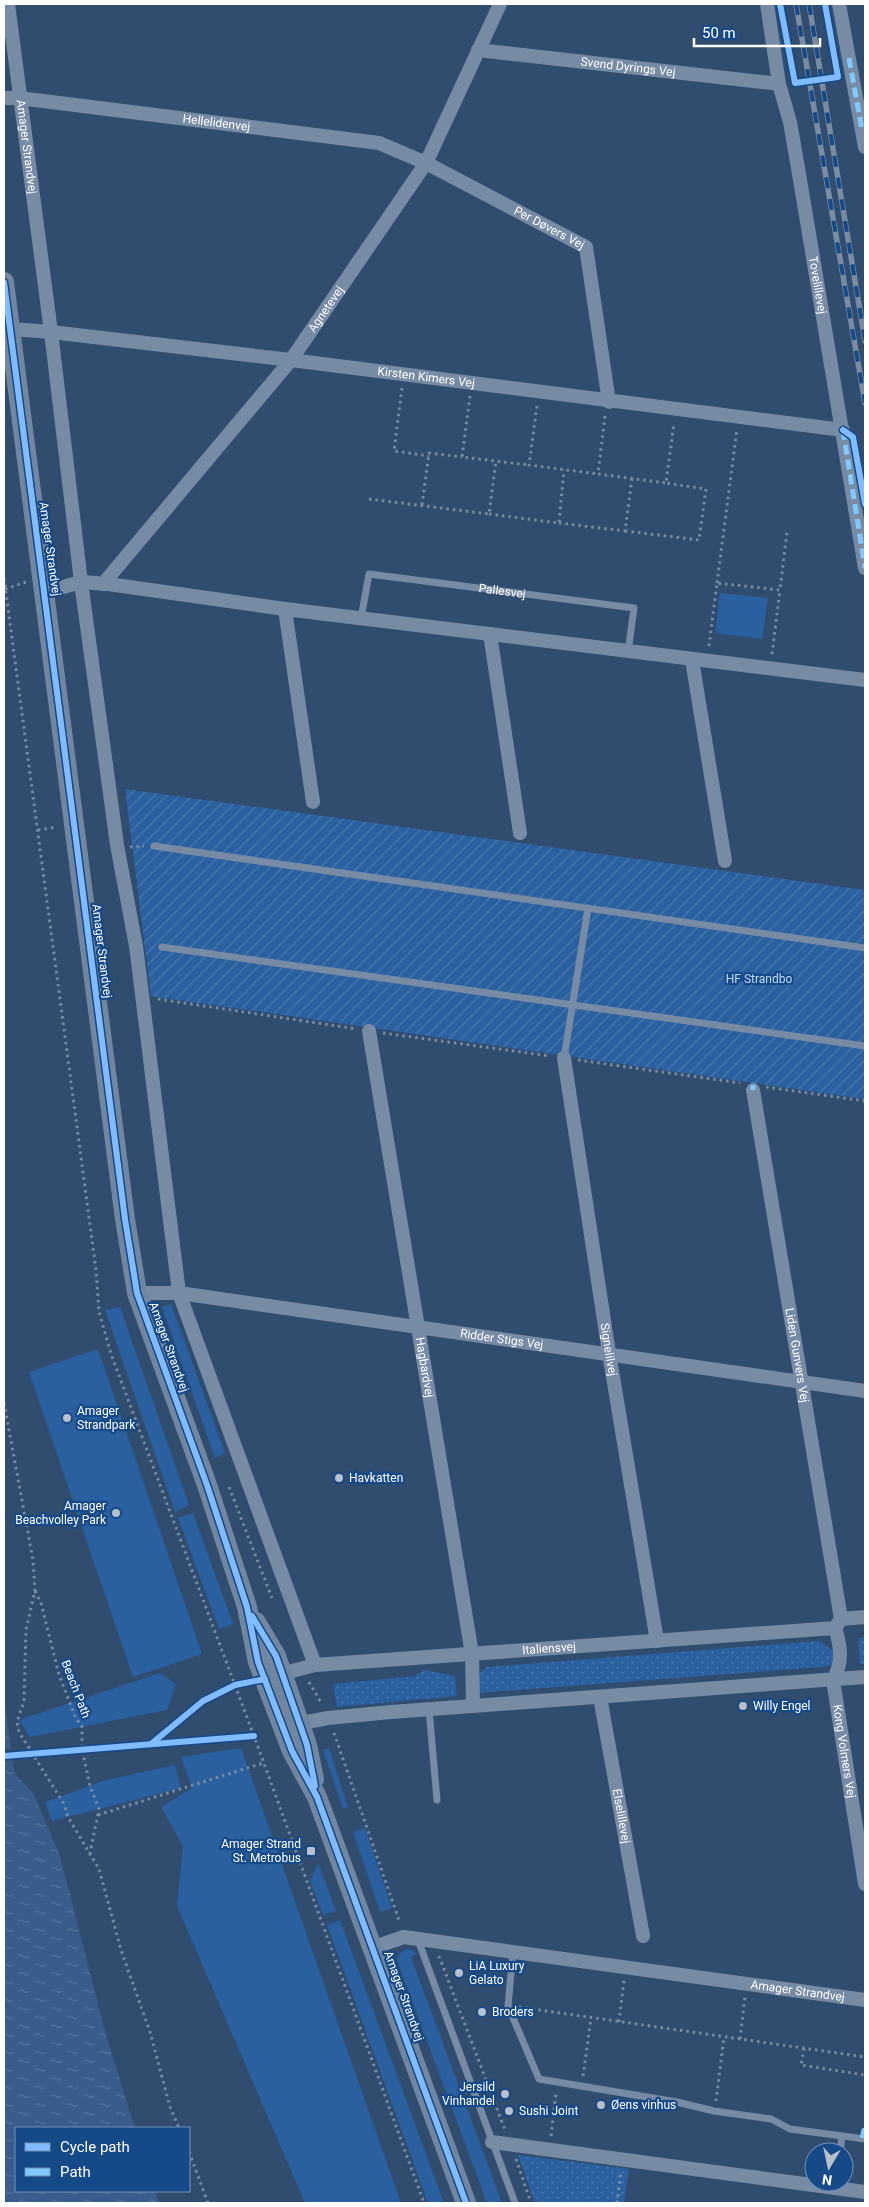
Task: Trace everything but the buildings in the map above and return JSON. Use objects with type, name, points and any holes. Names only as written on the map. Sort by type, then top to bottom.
[{"type":"street","name":"Amager Strandvej","points":[[8,4],[51,332],[81,582],[117,845],[136,946],[179,1293],[315,1665]]},
{"type":"street","name":"Agnetevej","points":[[103,584],[291,360],[426,163],[500,4]]},
{"type":"street","name":"Tovelillevej","points":[[767,4],[779,84],[790,122],[865,568]]},
{"type":"street","points":[[839,4],[861,94],[865,147]]},
{"type":"street","name":"Svend Dyrings Vej","points":[[478,50],[779,84]]},
{"type":"street","name":"Hellelidenvej","points":[[4,98],[20,98],[379,143],[426,163]]},
{"type":"street","name":"Per Døvers Vej","points":[[426,163],[586,247],[608,402]]},
{"type":"street","name":"Amager Strandvej","points":[[4,282],[123,1200],[137,1293],[208,1485],[247,1607],[276,1656],[273,1676],[291,1725],[308,1745],[318,1798],[466,2203]]},
{"type":"street","name":"Kirsten Kimers Vej","points":[[10,329],[51,332],[291,360],[608,402],[843,430]]},
{"type":"street","points":[[45,592],[81,582],[103,584],[770,670],[865,680]]},
{"type":"street","points":[[286,609],[313,802]]},
{"type":"street","points":[[490,634],[520,833]]},
{"type":"street","points":[[692,660],[725,861]]},
{"type":"street","name":"Hagbardvej","points":[[369,1031],[472,1654],[473,1705]]},
{"type":"street","name":"Signelilvej","points":[[564,1058],[609,1353],[657,1641]]},
{"type":"street","name":"Liden Gunvers Vej","points":[[754,1087],[802,1382],[838,1623]]},
{"type":"street","name":"Ridder Stigs Vej","points":[[137,1293],[179,1293],[865,1391]]},
{"type":"street","name":"Italiensvej","points":[[273,1676],[315,1665],[657,1641],[838,1623],[865,1617]]},
{"type":"street","points":[[833,1680],[841,1667],[838,1623]]},
{"type":"street","points":[[291,1725],[473,1705],[865,1677]]},
{"type":"street","name":"Kong Volmers Vej","points":[[833,1680],[865,1884]]},
{"type":"street","name":"Elselillevej","points":[[600,1697],[643,1936]]},
{"type":"street","name":"Amager Strandvej","points":[[374,1947],[415,1943],[513,1952],[865,2000]]},
{"type":"street","points":[[492,2142],[865,2192]]},
{"type":"lane","name":"Pallesvej","points":[[361,618],[369,574],[634,608],[628,652]]},
{"type":"lane","points":[[154,846],[865,948]]},
{"type":"lane","points":[[564,1058],[588,908]]},
{"type":"lane","points":[[162,947],[865,1046]]},
{"type":"lane","points":[[429,1709],[437,1800]]},
{"type":"lane","points":[[415,1943],[515,2203]]},
{"type":"lane","points":[[513,1952],[508,2006],[539,2079],[677,2102],[714,2111],[771,2119],[790,2129],[865,2139]]},
{"type":"lane","points":[[841,2142],[842,2136]]},
{"type":"path","points":[[404,375],[394,451],[429,456]]},
{"type":"path","points":[[462,457],[472,384]]},
{"type":"path","points":[[529,465],[539,392]]},
{"type":"path","points":[[598,474],[608,402]]},
{"type":"path","points":[[666,483],[676,410]]},
{"type":"path","points":[[707,662],[738,418]]},
{"type":"path","points":[[369,499],[699,540],[706,489],[429,453],[422,505]]},
{"type":"path","points":[[490,514],[496,461]]},
{"type":"path","points":[[558,523],[564,470]]},
{"type":"path","points":[[625,531],[632,478]]},
{"type":"path","points":[[770,670],[787,532]]},
{"type":"path","points":[[717,582],[780,590]]},
{"type":"path","points":[[117,845],[154,846]]},
{"type":"path","points":[[142,997],[754,1087],[865,1101]]},
{"type":"path","points":[[4,1403],[33,1560],[35,1590],[26,1630],[24,1700],[17,1722],[19,1732],[30,1754],[64,1804],[68,1817],[99,1868],[121,1950],[150,2032],[170,2107],[179,2127]]},
{"type":"path","points":[[228,1486],[275,1604]]},
{"type":"path","points":[[152,1744],[203,1701],[235,1685],[273,1676]]},
{"type":"path","points":[[306,1677],[325,1709]]},
{"type":"path","points":[[332,1728],[415,1943],[437,1952],[511,2145],[531,2203]]},
{"type":"path","points":[[4,1756],[254,1736]]},
{"type":"path","points":[[98,1814],[263,1764]]},
{"type":"path","points":[[619,2022],[626,1967]]},
{"type":"path","points":[[740,2039],[747,1984]]},
{"type":"path","points":[[508,2006],[865,2057]]},
{"type":"path","points":[[582,2087],[591,2018]]},
{"type":"path","points":[[714,2111],[724,2037]]},
{"type":"path","points":[[804,2048],[801,2065],[865,2075]]},
{"type":"path","points":[[551,2138],[558,2082]]},
{"type":"path","points":[[190,2155],[208,2203]]},
{"type":"path","points":[[617,2203],[623,2159]]},
{"type":"green space","points":[[720,593],[768,598],[762,639],[715,633]]},
{"type":"green space","name":"HF Strandbo","points":[[125,789],[865,890],[865,1099],[151,996]]},
{"type":"green space","points":[[171,1304],[225,1453],[215,1458],[162,1307]]},
{"type":"green space","points":[[120,1307],[189,1505],[175,1512],[105,1310]]},
{"type":"green space","name":"Amager Beachvolley Park","points":[[98,1349],[202,1654],[133,1677],[29,1372]]},
{"type":"green space","points":[[193,1513],[233,1624],[219,1629],[178,1518]]},
{"type":"green space","points":[[865,1637],[865,1664],[860,1664],[858,1638]]},
{"type":"green space","points":[[819,1641],[832,1650],[831,1665],[478,1693],[477,1675],[487,1667]]},
{"type":"green space","points":[[425,1670],[455,1676],[457,1696],[337,1707],[333,1684],[415,1676]]},
{"type":"green space","points":[[160,1673],[176,1684],[167,1710],[30,1737],[19,1720]]},
{"type":"green space","points":[[241,1748],[401,2203],[305,2203],[177,1906],[183,1846],[161,1807],[192,1788],[181,1757]]},
{"type":"green space","points":[[329,1748],[348,1807],[343,1809],[323,1750]]},
{"type":"green space","points":[[175,1765],[181,1788],[52,1821],[45,1802],[106,1780]]},
{"type":"green space","points":[[365,1828],[392,1908],[380,1912],[353,1832]]},
{"type":"green space","points":[[318,1863],[336,1911],[323,1915],[310,1881]]},
{"type":"green space","points":[[340,1920],[444,2203],[428,2203],[327,1925]]},
{"type":"green space","points":[[407,1949],[414,1951],[416,1954],[411,1957],[502,2203],[487,2203],[397,1960],[400,1953]]},
{"type":"green space","points":[[518,2155],[629,2169],[624,2203],[535,2203]]},
{"type":"water","points":[[4,1697],[13,1767],[17,1776],[33,1793],[60,1856],[106,2035],[135,2127],[15,2127],[15,2192],[155,2192],[159,2203],[4,2203]]},
{"type":"pier","points":[[4,1749],[14,1749],[15,1760],[4,1761]]},
{"type":"railway","points":[[796,4],[865,403]]},
{"type":"railway","points":[[809,4],[865,341]]},
{"type":"marked path","points":[[849,58],[862,130]]},
{"type":"marked path","points":[[843,430],[865,568]]},
{"type":"marked path","points":[[753,1085],[753,1090]]},
{"type":"marked path","points":[[862,2138],[865,2127]]},
{"type":"cycle path","points":[[780,4],[795,83],[838,77],[825,4]]},
{"type":"cycle path","points":[[4,282],[125,1219],[137,1293],[207,1485],[247,1607],[258,1662],[292,1751],[317,1797],[466,2203]]},
{"type":"cycle path","points":[[843,430],[853,437],[865,504]]},
{"type":"cycle path","points":[[252,1616],[276,1656],[307,1745],[315,1786]]},
{"type":"cycle path","points":[[151,1744],[203,1701],[235,1685],[265,1679]]},
{"type":"cycle path","points":[[4,1756],[254,1736]]},
{"type":"place","name":"Amager Strandpark","points":[[67,1418]]},
{"type":"place","name":"Havkatten","points":[[339,1478]]},
{"type":"place","name":"Amager Beachvolley Park","points":[[116,1513]]},
{"type":"place","name":"Willy Engel","points":[[743,1706]]},
{"type":"place","name":"Amager Strand St. Metrobus","points":[[311,1851]]},
{"type":"place","name":"LiA Luxury Gelato","points":[[459,1973]]},
{"type":"place","name":"Broders","points":[[482,2012]]},
{"type":"place","name":"Jersild Vinhandel","points":[[505,2094]]},
{"type":"place","name":"Øens vinhus","points":[[601,2105]]},
{"type":"place","name":"Sushi Joint","points":[[509,2111]]}]
